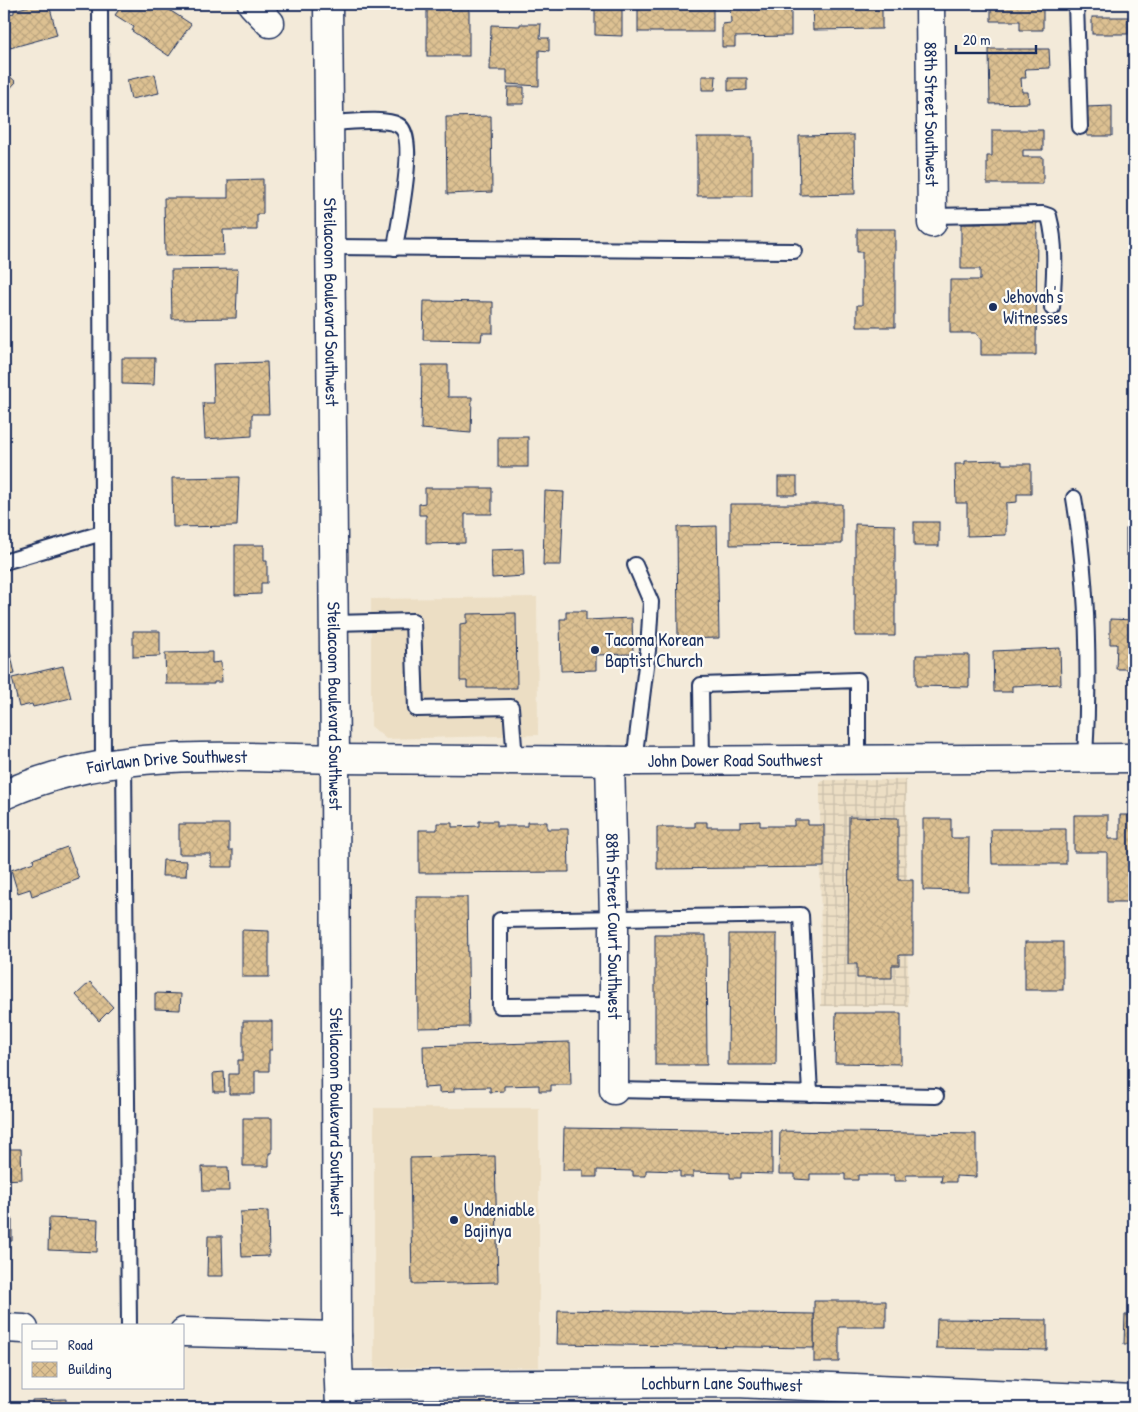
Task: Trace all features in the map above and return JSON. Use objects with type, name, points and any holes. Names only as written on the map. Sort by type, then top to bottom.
[{"type":"street","name":"Steilacoom Boulevard Southwest","points":[[328,4],[335,758],[337,1336],[340,1397]]},
{"type":"street","name":"88th Street Southwest","points":[[930,4],[932,220]]},
{"type":"street","name":"Fairlawn Drive Southwest","points":[[4,795],[26,785],[68,771],[113,763],[221,757],[335,758]]},
{"type":"street","name":"John Dower Road Southwest","points":[[335,758],[622,761],[1134,758]]},
{"type":"street","name":"88th Street Court Southwest","points":[[614,1090],[614,918],[622,761]]},
{"type":"street","points":[[4,1328],[22,1328]]},
{"type":"street","points":[[185,1332],[337,1336]]},
{"type":"street","name":"Lochburn Lane Southwest","points":[[340,1397],[736,1383],[916,1400],[1134,1400]]},
{"type":"lane","points":[[100,4],[102,533],[113,763],[129,1324]]},
{"type":"lane","points":[[1076,4],[1080,128]]},
{"type":"lane","points":[[329,124],[387,122],[398,124],[404,130],[408,154],[395,248]]},
{"type":"lane","points":[[932,220],[1043,214],[1049,216],[1053,230],[1052,308]]},
{"type":"lane","points":[[331,247],[794,252]]},
{"type":"lane","points":[[1074,498],[1083,552],[1087,712],[1085,758]]},
{"type":"lane","points":[[4,562],[102,533]]},
{"type":"lane","points":[[622,761],[648,650],[651,602],[636,565]]},
{"type":"lane","points":[[334,623],[413,621],[416,709],[511,707],[515,760]]},
{"type":"lane","points":[[702,760],[701,685],[858,680],[858,760]]},
{"type":"lane","points":[[614,1005],[500,1006],[500,920],[801,914],[810,1094]]},
{"type":"lane","points":[[614,1090],[936,1096]]},
{"type":"shaded area","points":[[537,597],[538,735],[386,739],[371,726],[371,599]]},
{"type":"shaded area","points":[[824,780],[906,780],[908,1006],[821,1006],[820,783]]},
{"type":"shaded area","points":[[374,1108],[539,1108],[539,1367],[374,1368]]},
{"type":"shaded area","points":[[544,1400],[544,1408],[375,1408],[375,1401]]},
{"type":"building","points":[[38,4],[49,4],[57,35],[10,48],[8,40],[4,41],[4,15],[14,13],[14,10]]},
{"type":"building","points":[[123,4],[144,4],[148,6],[150,4],[160,4],[191,24],[169,56],[132,31],[134,27],[115,15]]},
{"type":"building","points":[[427,4],[469,4],[469,56],[427,56]]},
{"type":"building","points":[[559,4],[622,4],[622,36],[595,35],[595,10],[559,9]]},
{"type":"building","points":[[638,4],[713,4],[713,32],[638,32]]},
{"type":"building","points":[[730,4],[791,4],[791,36],[735,37],[735,47],[722,47],[722,24],[731,23]]},
{"type":"building","points":[[812,4],[882,4],[882,29],[813,30]]},
{"type":"building","points":[[991,4],[1043,4],[1043,30],[1020,30],[1020,21],[991,21]]},
{"type":"building","points":[[1092,17],[1128,17],[1128,34],[1092,34]]},
{"type":"building","points":[[520,24],[541,24],[540,38],[549,38],[549,51],[539,50],[539,86],[507,84],[507,70],[490,70],[491,25],[520,26]]},
{"type":"building","points":[[989,49],[1049,49],[1050,68],[1025,69],[1026,78],[1021,78],[1022,92],[1028,92],[1029,103],[990,104]]},
{"type":"building","points":[[4,71],[16,82],[4,95]]},
{"type":"building","points":[[155,74],[159,93],[131,99],[127,80]]},
{"type":"building","points":[[702,76],[716,76],[715,90],[702,90]]},
{"type":"building","points":[[728,78],[747,78],[747,90],[728,91]]},
{"type":"building","points":[[508,87],[524,87],[524,104],[507,104]]},
{"type":"building","points":[[1112,106],[1112,136],[1087,136],[1086,107]]},
{"type":"building","points":[[491,116],[492,192],[447,194],[446,117]]},
{"type":"building","points":[[992,130],[1043,130],[1043,150],[1023,150],[1023,157],[1043,157],[1043,184],[987,184],[987,156],[992,156]]},
{"type":"building","points":[[854,135],[855,194],[800,195],[799,136]]},
{"type":"building","points":[[697,137],[752,137],[752,196],[697,196]]},
{"type":"building","points":[[263,179],[263,214],[257,214],[257,230],[223,230],[224,255],[165,256],[164,198],[228,198],[228,180]]},
{"type":"building","name":"Jehovah's Witnesses","points":[[982,220],[1037,221],[1036,355],[981,355],[981,340],[976,333],[950,333],[950,280],[980,280],[980,269],[961,269],[961,224],[982,224]]},
{"type":"building","points":[[857,229],[895,229],[895,327],[857,327],[857,305],[862,305],[862,252],[857,252]]},
{"type":"building","points":[[238,269],[236,318],[172,319],[171,270]]},
{"type":"building","points":[[424,301],[493,302],[493,333],[482,333],[481,341],[423,340]]},
{"type":"building","points":[[122,358],[155,358],[154,385],[122,384]]},
{"type":"building","points":[[267,362],[269,414],[252,414],[252,436],[205,439],[203,403],[214,403],[213,364]]},
{"type":"building","points":[[422,365],[448,365],[448,397],[472,397],[471,433],[421,429]]},
{"type":"building","points":[[498,437],[528,437],[528,467],[498,467]]},
{"type":"building","points":[[1002,460],[1002,464],[1031,464],[1031,494],[1017,494],[1017,502],[1006,503],[1006,535],[967,536],[967,503],[956,503],[955,464],[965,464],[965,461]]},
{"type":"building","points":[[239,477],[237,526],[173,527],[172,478]]},
{"type":"building","points":[[778,477],[797,477],[797,495],[778,495]]},
{"type":"building","points":[[425,488],[492,488],[492,514],[465,514],[465,543],[426,544],[426,515],[419,515],[419,504],[425,503]]},
{"type":"building","points":[[545,491],[564,492],[561,565],[543,565]]},
{"type":"building","points":[[730,504],[842,504],[842,544],[730,545]]},
{"type":"building","points":[[914,522],[939,522],[939,546],[914,546]]},
{"type":"building","points":[[855,524],[895,525],[895,636],[855,636]]},
{"type":"building","points":[[717,526],[719,638],[678,639],[677,527]]},
{"type":"building","points":[[1126,529],[1134,529],[1134,555],[1126,555]]},
{"type":"building","points":[[235,545],[264,545],[264,561],[267,561],[267,583],[261,583],[261,594],[235,595]]},
{"type":"building","points":[[523,549],[524,576],[492,578],[491,550]]},
{"type":"building","points":[[566,611],[586,611],[586,620],[632,618],[633,654],[596,655],[596,670],[561,671],[560,619],[566,619]]},
{"type":"building","points":[[516,613],[517,688],[467,688],[467,681],[460,681],[460,624],[467,623],[467,614]]},
{"type":"building","points":[[1110,619],[1134,620],[1134,675],[1130,675],[1130,669],[1116,669],[1117,644],[1110,644]]},
{"type":"building","points":[[133,631],[160,631],[160,656],[133,657]]},
{"type":"building","points":[[4,638],[6,648],[9,647],[15,674],[4,676]]},
{"type":"building","points":[[1060,648],[1061,684],[1012,686],[1012,692],[994,692],[993,651]]},
{"type":"building","points":[[212,652],[212,663],[221,662],[222,682],[214,682],[214,684],[166,684],[165,653]]},
{"type":"building","points":[[916,655],[969,655],[969,687],[916,686]]},
{"type":"building","points":[[63,666],[71,698],[33,707],[32,704],[19,707],[12,678]]},
{"type":"building","points":[[1074,815],[1108,815],[1108,839],[1120,839],[1120,815],[1134,815],[1134,902],[1107,902],[1107,852],[1074,852]]},
{"type":"building","points":[[849,817],[898,818],[898,880],[913,880],[913,955],[899,955],[899,965],[892,965],[892,978],[857,978],[857,964],[848,964]]},
{"type":"building","points":[[923,819],[951,819],[951,838],[969,838],[968,891],[923,890]]},
{"type":"building","points":[[794,820],[808,820],[808,825],[824,825],[824,867],[657,869],[657,827],[695,827],[695,822],[707,822],[707,827],[740,827],[740,822],[760,821],[760,826],[794,826]]},
{"type":"building","points":[[479,821],[497,821],[497,826],[527,826],[527,822],[547,822],[547,829],[568,829],[569,872],[419,873],[419,830],[437,830],[437,823],[452,823],[452,827],[479,826]]},
{"type":"building","points":[[179,824],[229,824],[229,850],[233,850],[233,867],[211,867],[211,854],[179,854]]},
{"type":"building","points":[[991,829],[1066,829],[1066,864],[992,864]]},
{"type":"building","points":[[67,847],[79,879],[32,896],[30,889],[18,893],[11,870],[34,862],[33,859]]},
{"type":"building","points":[[163,860],[187,861],[186,876],[162,876]]},
{"type":"building","points":[[417,897],[467,897],[469,1027],[418,1028]]},
{"type":"building","points":[[242,930],[269,931],[269,977],[242,977]]},
{"type":"building","points":[[729,934],[777,934],[776,1065],[728,1065]]},
{"type":"building","points":[[655,935],[706,935],[707,1065],[655,1065]]},
{"type":"building","points":[[1025,942],[1063,942],[1063,990],[1025,990]]},
{"type":"building","points":[[90,982],[113,1007],[99,1021],[76,995]]},
{"type":"building","points":[[155,993],[181,994],[180,1010],[155,1009]]},
{"type":"building","points":[[836,1013],[901,1013],[901,1064],[835,1063]]},
{"type":"building","points":[[243,1021],[272,1021],[272,1050],[269,1050],[269,1071],[255,1071],[255,1094],[229,1094],[229,1074],[238,1074],[238,1060],[243,1060]]},
{"type":"building","points":[[570,1042],[571,1085],[551,1085],[551,1091],[539,1091],[539,1085],[504,1086],[504,1091],[490,1092],[490,1087],[454,1088],[454,1092],[439,1093],[439,1087],[424,1088],[423,1046]]},
{"type":"building","points":[[224,1072],[225,1092],[214,1092],[213,1073]]},
{"type":"building","points":[[243,1118],[272,1118],[272,1153],[269,1153],[269,1166],[243,1166]]},
{"type":"building","points":[[564,1128],[772,1131],[772,1174],[741,1173],[741,1178],[730,1178],[730,1173],[693,1172],[693,1177],[680,1177],[680,1171],[646,1170],[646,1176],[633,1176],[633,1171],[597,1170],[597,1177],[583,1177],[583,1170],[563,1170]]},
{"type":"building","points":[[780,1131],[976,1134],[976,1177],[956,1176],[956,1182],[941,1182],[942,1175],[906,1175],[906,1181],[894,1181],[894,1175],[858,1175],[858,1180],[845,1180],[845,1174],[810,1174],[810,1180],[795,1179],[795,1174],[779,1174]]},
{"type":"building","points":[[4,1149],[21,1149],[22,1179],[4,1180]]},
{"type":"building","name":"Undeniable Bajinya","points":[[495,1156],[498,1282],[412,1284],[410,1158]]},
{"type":"building","points":[[202,1167],[228,1167],[229,1191],[203,1191]]},
{"type":"building","points":[[268,1211],[269,1256],[242,1257],[240,1212]]},
{"type":"building","points":[[4,1218],[12,1218],[12,1241],[4,1241]]},
{"type":"building","points":[[49,1218],[98,1220],[97,1252],[48,1250]]},
{"type":"building","points":[[208,1236],[222,1236],[223,1276],[207,1276]]},
{"type":"building","points":[[814,1301],[886,1301],[886,1327],[839,1327],[839,1362],[814,1362]]},
{"type":"building","points":[[558,1310],[814,1314],[814,1348],[557,1344]]},
{"type":"building","points":[[1125,1315],[1134,1315],[1134,1344],[1124,1344]]},
{"type":"building","points":[[937,1319],[1047,1320],[1047,1350],[936,1348]]},
{"type":"building","points":[[66,1399],[66,1407],[81,1408],[32,1408],[32,1400]]},
{"type":"building","points":[[559,1405],[593,1405],[593,1408],[559,1408]]},
{"type":"building","points":[[627,1406],[660,1406],[660,1408],[627,1408]]},
{"type":"place","name":"Jehovah's Witnesses","points":[[993,307]]},
{"type":"place","name":"Tacoma Korean Baptist Church","points":[[595,650]]},
{"type":"place","name":"Undeniable Bajinya","points":[[454,1220]]}]
